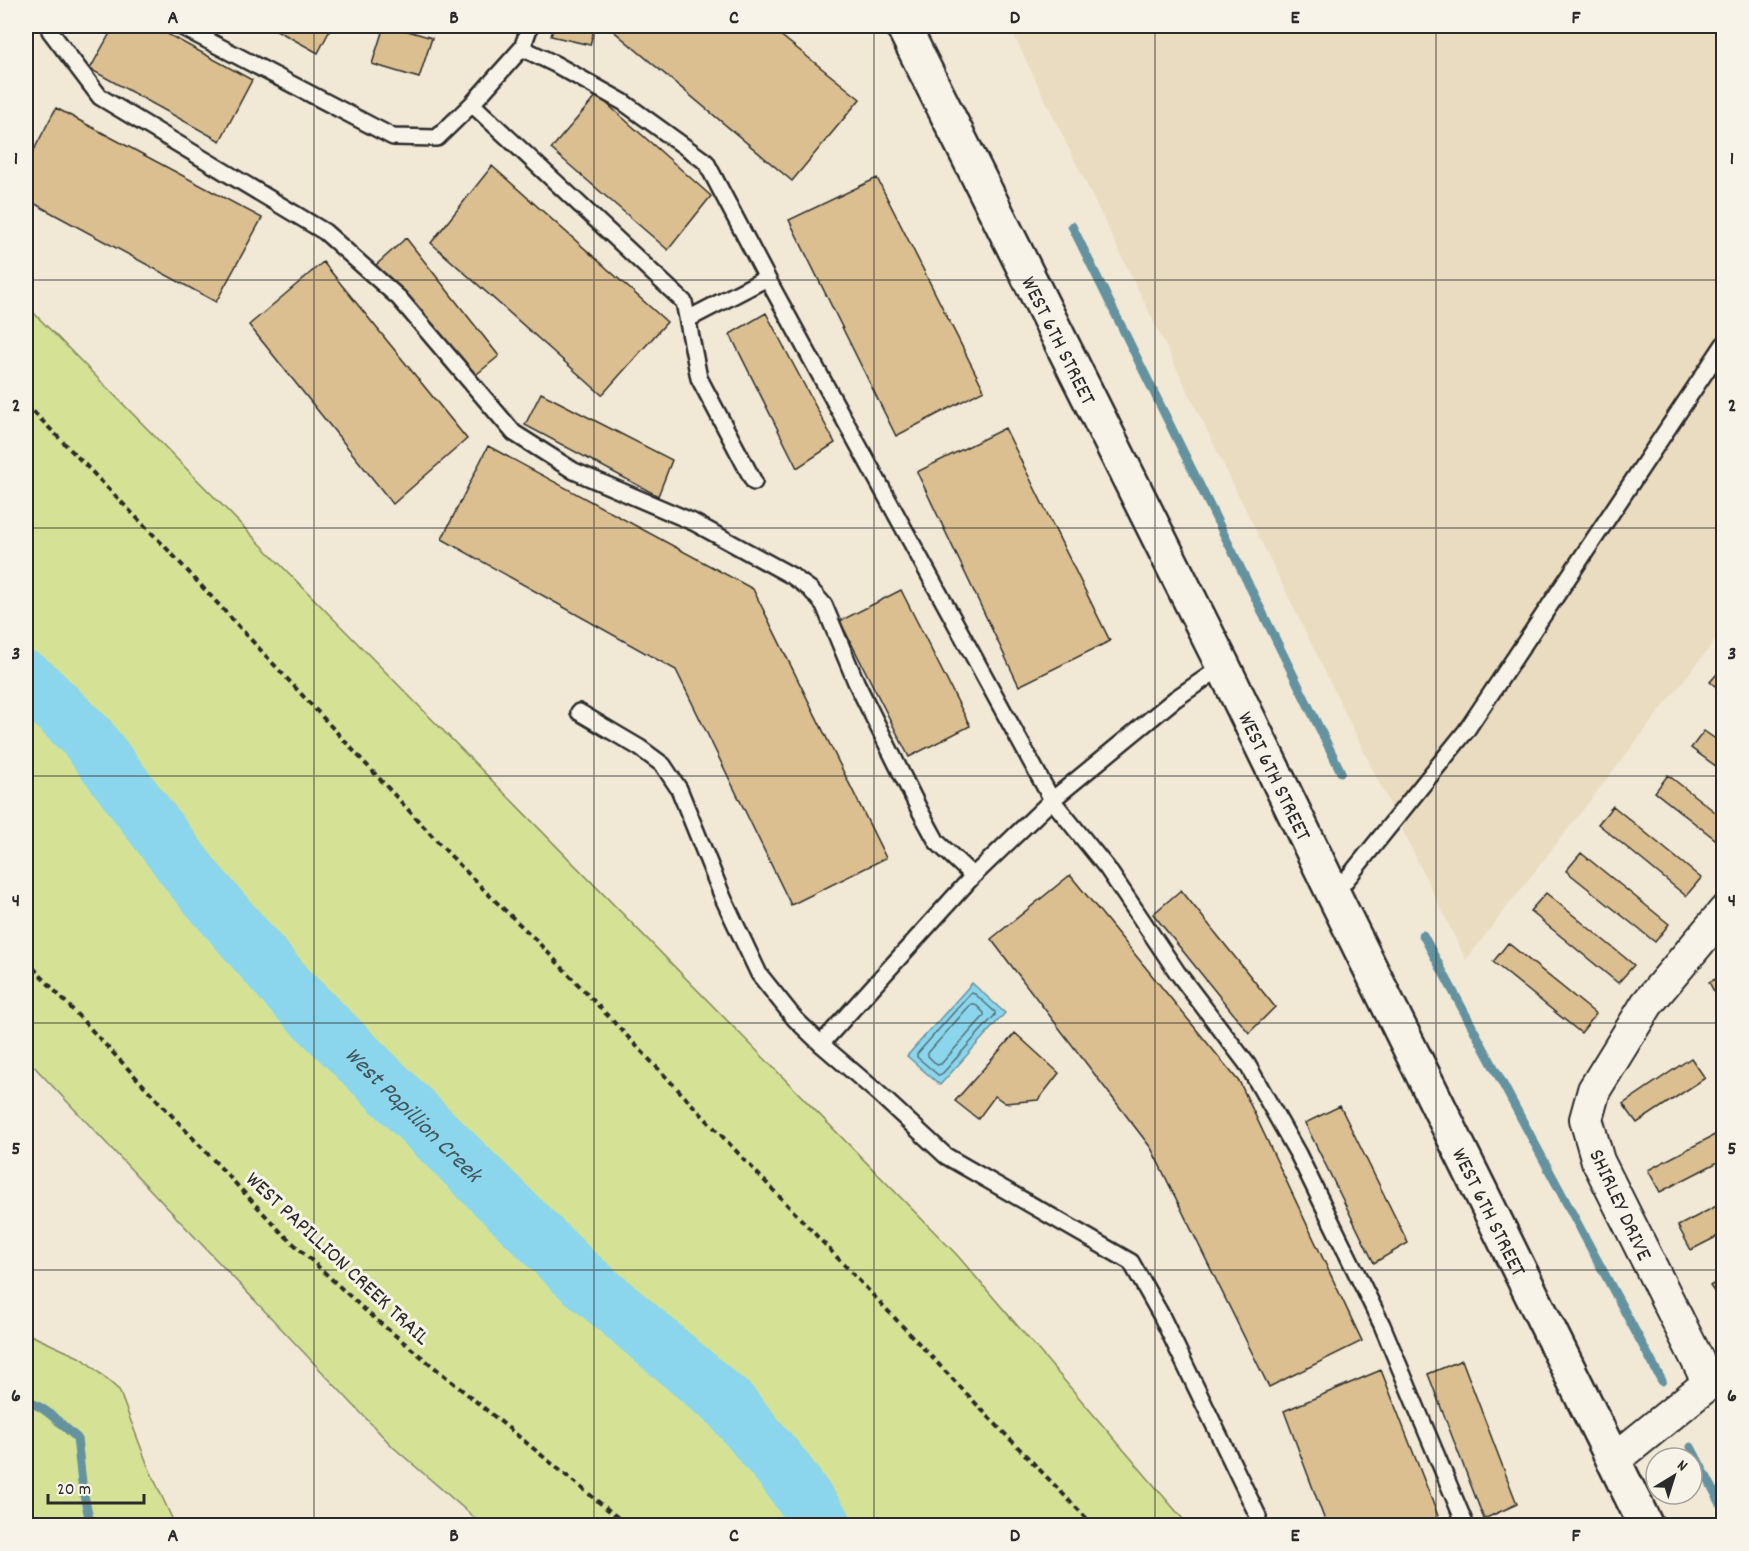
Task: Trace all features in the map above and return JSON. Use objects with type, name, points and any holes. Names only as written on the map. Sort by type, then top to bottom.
[{"type":"main road","name":"WEST 6TH STREET","points":[[912,30],[1334,895],[1646,1526]]},
{"type":"street","name":"SHIRLEY DRIVE","points":[[1716,1377],[1598,1161],[1586,1119],[1594,1090],[1647,1004],[1724,912]]},
{"type":"street","points":[[1613,1461],[1716,1377]]},
{"type":"lane","points":[[51,26],[50,32],[100,97],[325,232],[399,298],[514,433],[574,471],[693,522],[792,576],[810,590],[824,605],[856,682],[937,842],[973,876]]},
{"type":"lane","points":[[180,26],[393,137],[437,138],[472,104],[522,48],[530,26]]},
{"type":"lane","points":[[522,48],[623,102],[706,162],[1052,800],[1107,868],[1177,972],[1246,1064],[1298,1154],[1382,1325],[1466,1526]]},
{"type":"lane","points":[[472,104],[684,302],[699,378],[754,482]]},
{"type":"lane","points":[[688,319],[768,278]]},
{"type":"lane","points":[[1334,895],[1466,731],[1724,344]]},
{"type":"lane","points":[[821,1044],[973,876],[1052,800],[1175,699],[1223,666]]},
{"type":"lane","points":[[579,712],[640,748],[663,765],[679,789],[724,900],[759,974],[795,1019],[946,1156],[1131,1262],[1161,1316],[1258,1516]]},
{"type":"path","points":[[26,404],[179,561],[449,854],[536,939],[1094,1526]]},
{"type":"path","name":"WEST PAPILLION CREEK TRAIL","points":[[26,960],[281,1232],[368,1313],[628,1526]]},
{"type":"shaded area","points":[[1009,26],[1723,26],[1723,630],[1466,960]]},
{"type":"green space","points":[[26,305],[957,1255],[1188,1525],[483,1525],[393,1447],[26,1058]]},
{"type":"green space","points":[[26,1333],[83,1359],[119,1390],[148,1466],[175,1525],[31,1525],[26,1516]]},
{"type":"water","points":[[972,983],[1005,1013],[940,1085],[907,1056]]},
{"type":"building","points":[[114,26],[153,26],[252,80],[220,141],[90,69]]},
{"type":"building","points":[[269,26],[332,26],[318,53]]},
{"type":"building","points":[[384,26],[432,38],[419,78],[372,64]]},
{"type":"building","points":[[554,26],[595,26],[590,45],[551,36]]},
{"type":"building","points":[[613,26],[769,26],[860,99],[792,181],[610,28]]},
{"type":"building","points":[[597,95],[711,196],[668,250],[551,149]]},
{"type":"building","points":[[56,108],[262,218],[216,302],[26,199],[26,165]]},
{"type":"building","points":[[492,166],[667,322],[602,395],[431,243]]},
{"type":"building","points":[[877,178],[984,390],[896,436],[789,220]]},
{"type":"building","points":[[406,238],[499,356],[472,378],[376,265]]},
{"type":"building","points":[[323,262],[467,439],[393,504],[249,325]]},
{"type":"building","points":[[766,313],[835,443],[797,468],[730,334]]},
{"type":"building","points":[[541,393],[672,460],[658,496],[525,425]]},
{"type":"building","points":[[1005,428],[1110,641],[1019,686],[917,472]]},
{"type":"building","points":[[488,446],[753,589],[886,858],[791,905],[676,670],[442,539]]},
{"type":"building","points":[[901,590],[970,726],[909,757],[840,621]]},
{"type":"building","points":[[1724,666],[1724,693],[1710,682]]},
{"type":"building","points":[[1704,731],[1724,745],[1724,772],[1691,748]]},
{"type":"building","points":[[1668,775],[1724,819],[1724,846],[1655,792]]},
{"type":"building","points":[[1613,806],[1701,878],[1686,896],[1598,824]]},
{"type":"building","points":[[1581,853],[1669,924],[1655,942],[1566,871]]},
{"type":"building","points":[[1070,875],[1240,1083],[1362,1341],[1269,1387],[1151,1148],[991,939]]},
{"type":"building","points":[[1181,890],[1275,1007],[1249,1033],[1153,914]]},
{"type":"building","points":[[1546,893],[1634,965],[1618,983],[1530,911]]},
{"type":"building","points":[[1508,943],[1596,1014],[1581,1033],[1493,962]]},
{"type":"building","points":[[1724,975],[1724,1005],[1722,1006],[1709,982]]},
{"type":"building","points":[[1015,1033],[1059,1073],[1038,1100],[1005,1103],[995,1096],[978,1119],[955,1101]]},
{"type":"building","points":[[1691,1058],[1705,1078],[1637,1123],[1623,1104]]},
{"type":"building","points":[[1340,1106],[1408,1243],[1374,1263],[1305,1123]]},
{"type":"building","points":[[1724,1130],[1724,1159],[1660,1192],[1648,1170]]},
{"type":"building","points":[[1724,1202],[1724,1233],[1691,1250],[1678,1226]]},
{"type":"building","points":[[1724,1277],[1724,1306],[1710,1286]]},
{"type":"building","points":[[1462,1360],[1517,1504],[1484,1519],[1428,1374]]},
{"type":"building","points":[[1381,1370],[1442,1526],[1327,1526],[1284,1411]]},
{"type":"waterway","points":[[1072,226],[1341,772]]},
{"type":"waterway","name":"West Papillion Creek","points":[[26,679],[87,737],[193,878],[291,992],[574,1272],[731,1406],[784,1470],[824,1526]]},
{"type":"waterway","points":[[1423,935],[1662,1381]]},
{"type":"waterway","points":[[26,1401],[47,1411],[77,1438],[83,1491],[91,1526]]},
{"type":"waterway","points":[[1704,1472],[1724,1510]]}]
